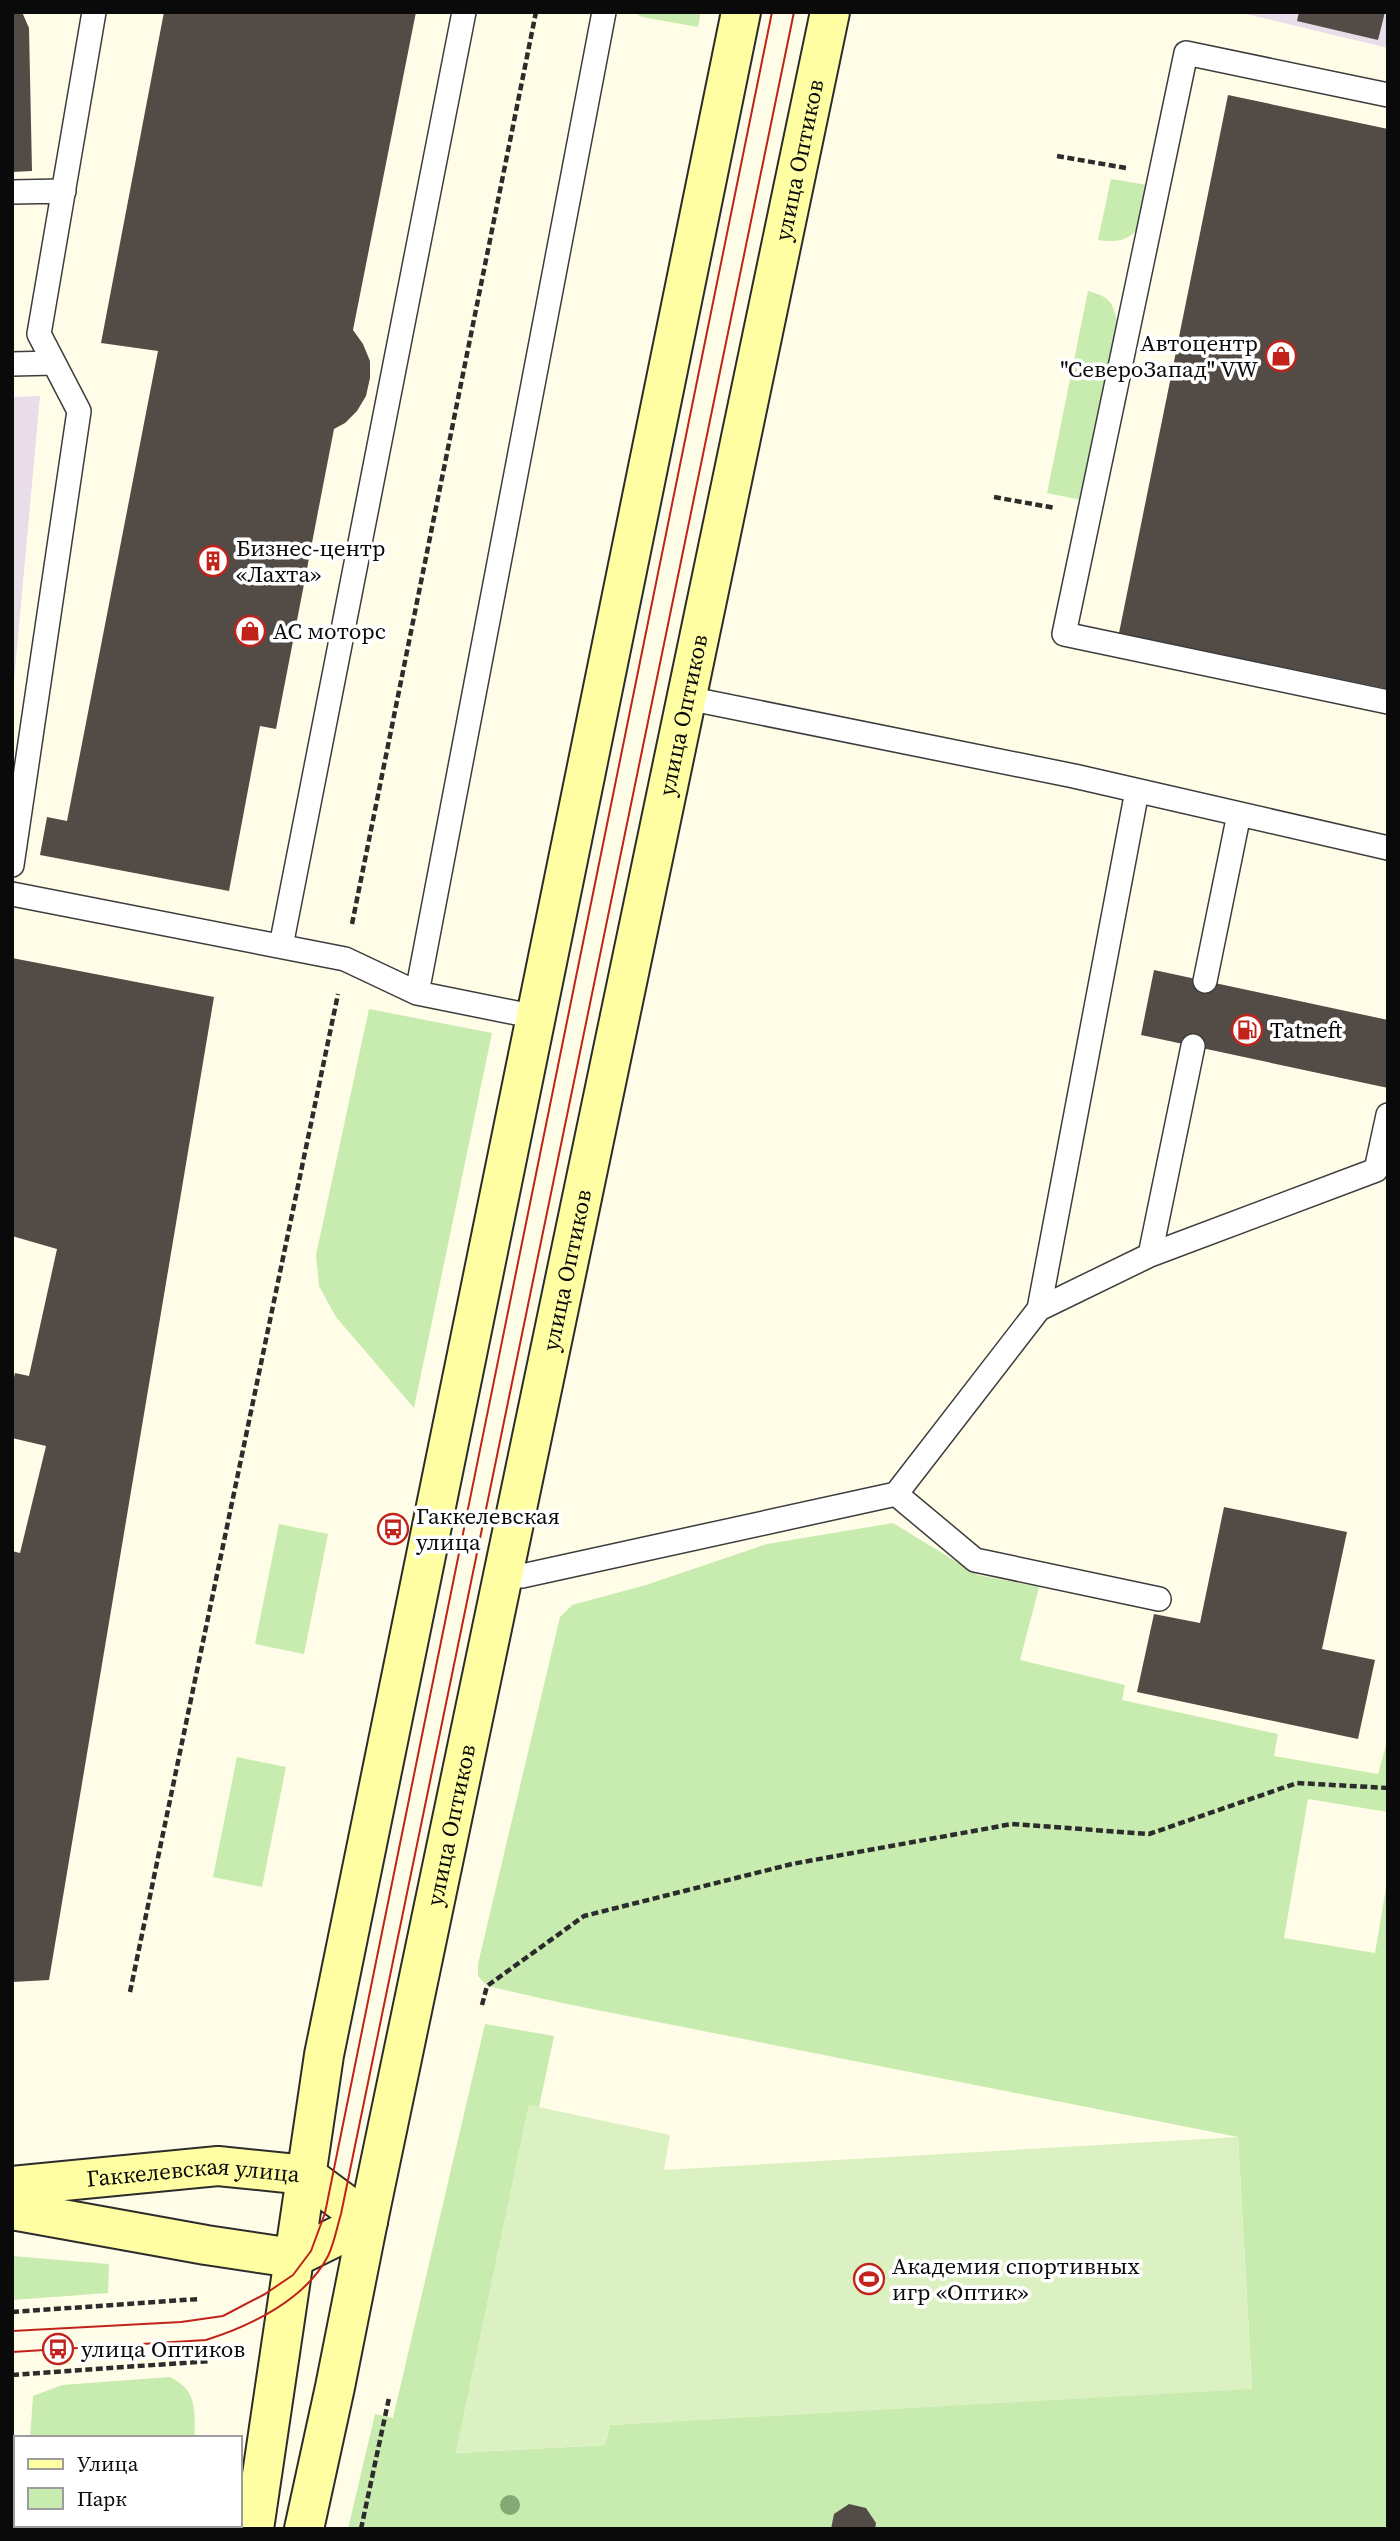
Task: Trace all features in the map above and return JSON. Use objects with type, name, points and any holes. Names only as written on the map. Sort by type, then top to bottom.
[{"type":"main road","points":[[254,2529],[324,2055],[741,12]]},
{"type":"main road","name":"улица Оптиков","points":[[304,2529],[830,12]]},
{"type":"main road","name":"Гаккелевская улица","points":[[12,2186],[218,2166],[306,2175],[368,2221]]},
{"type":"main road","name":"Гаккелевская улица","points":[[12,2210],[293,2258]]},
{"type":"main road","points":[[293,2258],[368,2221]]},
{"type":"lane","points":[[12,865],[79,411],[39,334],[94,12]]},
{"type":"lane","points":[[281,946],[464,12]]},
{"type":"lane","points":[[417,993],[604,12]]},
{"type":"lane","points":[[1388,95],[1186,53],[1064,634],[1388,702]]},
{"type":"lane","points":[[12,192],[64,191]]},
{"type":"lane","points":[[12,364],[54,363]]},
{"type":"lane","points":[[687,698],[1137,791],[1388,848]]},
{"type":"lane","points":[[1039,1309],[1137,791]]},
{"type":"lane","points":[[1205,981],[1239,814]]},
{"type":"lane","points":[[12,894],[345,959],[417,993],[536,1017]]},
{"type":"lane","points":[[1150,1255],[1192,1046]]},
{"type":"lane","points":[[504,1575],[522,1576],[896,1494],[1039,1309],[1150,1255],[1382,1171],[1388,1115]]},
{"type":"lane","points":[[896,1494],[975,1560],[1159,1598]]},
{"type":"path","points":[[130,1992],[345,959],[537,12]]},
{"type":"path","points":[[1058,156],[1161,174]]},
{"type":"path","points":[[994,497],[1089,515]]},
{"type":"path","points":[[482,2005],[487,1986],[584,1916],[792,1864],[1012,1824],[1149,1834],[1297,1783],[1388,1788]]},
{"type":"path","points":[[12,2312],[199,2299]]},
{"type":"path","points":[[12,2375],[210,2361]]},
{"type":"path","points":[[361,2529],[389,2398]]},
{"type":"shaded area","points":[[1237,12],[1388,12],[1388,48]]},
{"type":"shaded area","points":[[40,396],[12,703],[12,397]]},
{"type":"green space","points":[[633,12],[701,12],[698,27],[642,17]]},
{"type":"green space","points":[[1111,179],[1148,185],[1142,219],[1132,235],[1124,239],[1098,240]]},
{"type":"green space","points":[[1088,291],[1108,300],[1117,321],[1081,500],[1047,493]]},
{"type":"green space","points":[[369,1009],[492,1033],[414,1408],[336,1317],[319,1286],[316,1255]]},
{"type":"green space","points":[[893,1523],[978,1575],[1039,1587],[1020,1660],[1125,1685],[1122,1700],[1278,1734],[1274,1756],[1378,1774],[1388,1738],[1388,1812],[1308,1799],[1284,1938],[1375,1953],[1388,1876],[1388,2529],[348,2529],[375,2414],[393,2418],[485,2024],[554,2036],[539,2107],[529,2105],[456,2453],[605,2445],[610,2425],[1252,2388],[1238,2137],[562,2003],[487,1986],[478,1976],[478,1964],[560,1617],[572,1605],[646,1585],[767,1544]]},
{"type":"green space","points":[[279,1524],[328,1534],[304,1654],[255,1644]]},
{"type":"green space","points":[[237,1757],[286,1767],[262,1887],[213,1877]]},
{"type":"green space","name":"Академия спортивных игр «Оптик»","points":[[529,2105],[670,2135],[664,2170],[1238,2137],[1252,2389],[610,2425],[605,2445],[456,2453]]},
{"type":"green space","points":[[12,2256],[109,2264],[108,2293],[12,2300]]},
{"type":"green space","points":[[170,2377],[186,2388],[193,2402],[195,2436],[30,2436],[33,2396],[62,2385]]},
{"type":"building","points":[[12,12],[22,12],[29,28],[32,171],[12,172]]},
{"type":"building","name":"Бизнес-центр «Лахта»","points":[[164,12],[416,12],[353,330],[370,361],[370,378],[366,396],[357,411],[334,429],[276,729],[260,726],[229,891],[40,855],[47,817],[67,821],[158,351],[101,343]]},
{"type":"building","points":[[1299,12],[1385,12],[1378,40],[1297,21]]},
{"type":"building","name":"Автоцентр \"СевероЗапад\" VW","points":[[1228,95],[1388,129],[1388,689],[1119,633]]},
{"type":"building","points":[[12,958],[214,997],[49,1980],[12,1982],[12,1551],[20,1553],[46,1446],[12,1438],[12,1386],[15,1373],[29,1376],[57,1249],[12,1236]]},
{"type":"building","points":[[1154,970],[1388,1020],[1388,1088],[1141,1035]]},
{"type":"building","points":[[1224,1507],[1347,1532],[1322,1649],[1375,1660],[1358,1739],[1137,1692],[1154,1614],[1200,1623]]},
{"type":"building","points":[[849,2504],[866,2508],[876,2523],[875,2529],[831,2529],[834,2514]]},
{"type":"tram line","points":[[12,2331],[181,2322],[223,2316],[265,2294],[293,2275],[311,2251],[325,2213],[772,12]]},
{"type":"tram line","points":[[12,2352],[206,2340],[259,2319],[292,2298],[318,2271],[332,2246],[341,2214],[794,12]]},
{"type":"place","name":"Автоцентр \"СевероЗапад\" VW","points":[[1281,356]]},
{"type":"place","name":"Бизнес-центр «Лахта»","points":[[213,561]]},
{"type":"place","name":"АС моторс","points":[[250,631]]},
{"type":"place","name":"Tatneft","points":[[1247,1030]]},
{"type":"place","name":"Гаккелевская улица","points":[[393,1529]]},
{"type":"place","name":"Академия спортивных игр «Оптик»","points":[[869,2279]]},
{"type":"place","name":"улица Оптиков","points":[[58,2349]]}]
